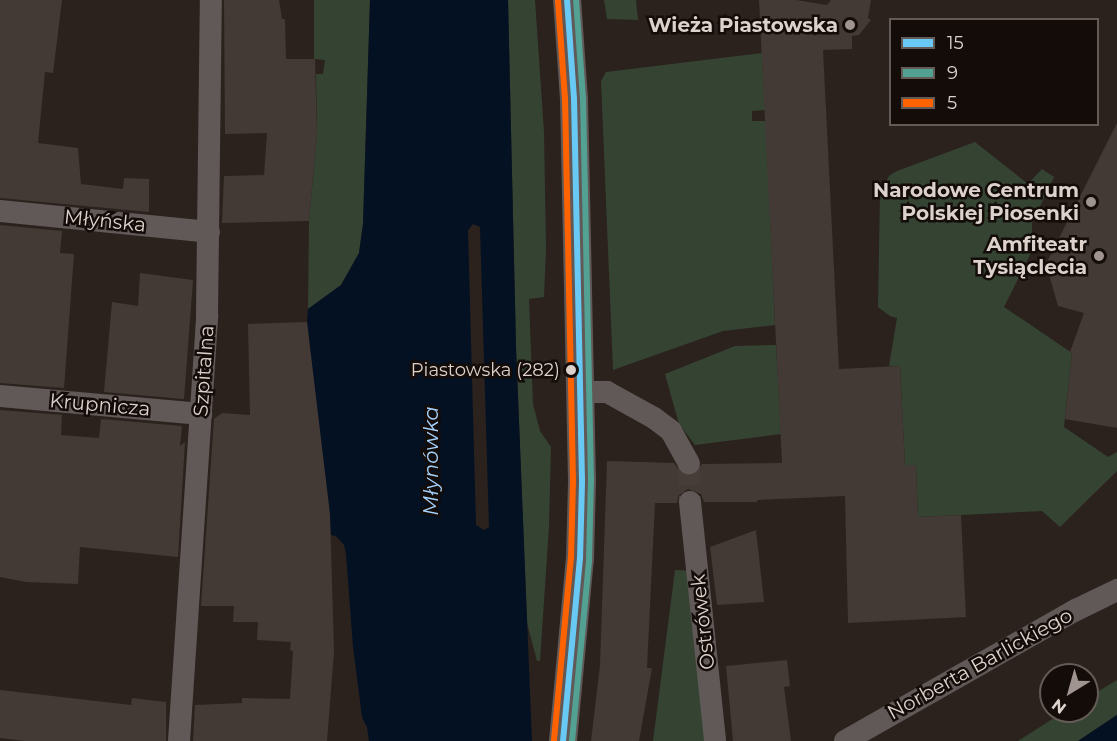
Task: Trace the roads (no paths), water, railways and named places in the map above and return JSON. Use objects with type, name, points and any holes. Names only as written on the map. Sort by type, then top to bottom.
[{"type":"street","name":"Szpitalna","points":[[179,741],[201,414],[209,231],[211,0]]},
{"type":"street","points":[[563,741],[580,559],[582,392],[574,111],[567,0]]},
{"type":"street","name":"Młyńska","points":[[0,211],[209,231]]},
{"type":"street","points":[[582,392],[607,392],[654,418],[671,430],[689,464]]},
{"type":"street","name":"Krupnicza","points":[[0,396],[201,414]]},
{"type":"street","name":"Ostrówek","points":[[690,502],[715,741]]},
{"type":"street","name":"Norberta Barlickiego","points":[[845,741],[1066,615],[1117,590]]},
{"type":"water","name":"Młynówka","points":[[370,0],[508,0],[516,347],[532,741],[369,741],[367,727],[362,717],[353,647],[346,554],[344,545],[336,536],[331,535],[307,322],[308,309],[341,285],[359,253],[363,224]],"holes":[[[473,224],[480,227],[489,527],[484,530],[476,525],[468,230]]]},
{"type":"water","points":[[1117,715],[1117,741],[1078,741]]},
{"type":"tunnel","points":[[689,463],[690,502]]},
{"type":"place","name":"Wieża Piastowska","points":[[850,25]]},
{"type":"place","name":"Narodowe Centrum Polskiej Piosenki","points":[[1091,202]]},
{"type":"place","name":"Amfiteatr Tysiąclecia","points":[[1099,256]]},
{"type":"place","name":"Piastowska (282)","points":[[571,370]]}]
